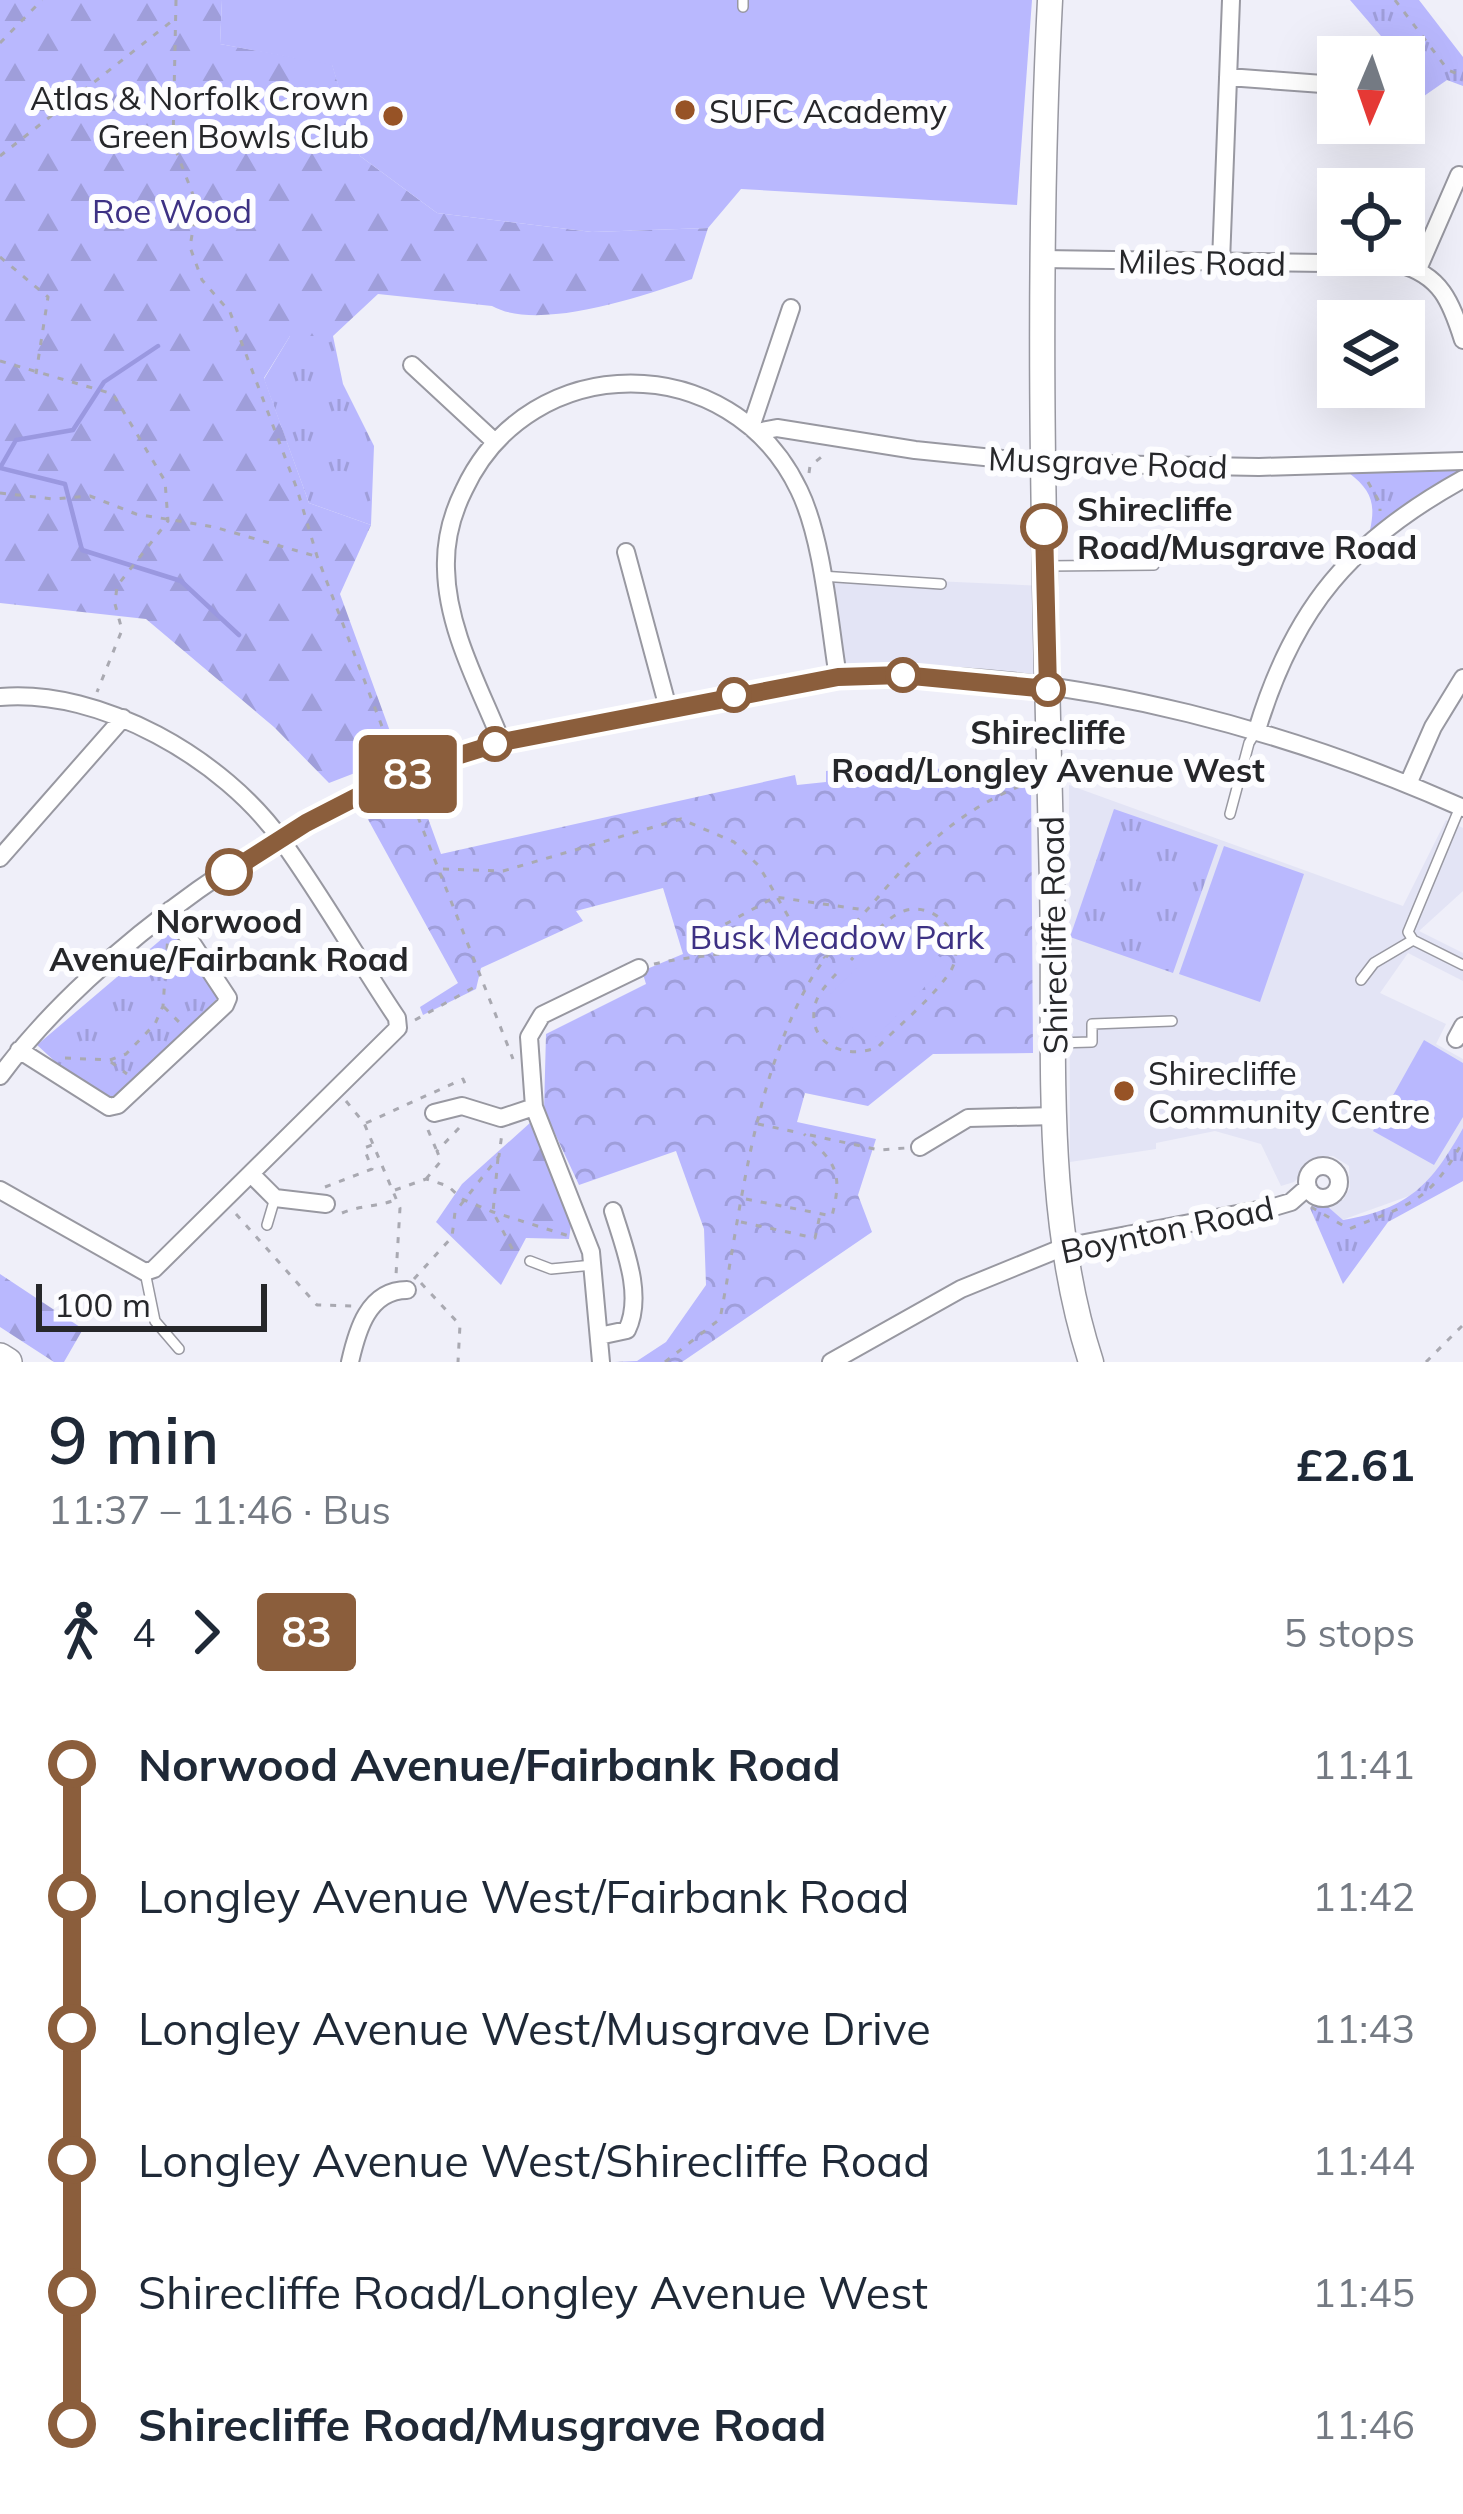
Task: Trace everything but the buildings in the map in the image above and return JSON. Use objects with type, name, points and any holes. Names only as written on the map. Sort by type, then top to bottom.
[{"type":"main road","points":[[0,1357],[8,1362]]},
{"type":"street","name":"Shirecliffe Road","points":[[1050,0],[1042,463],[1055,1116],[1064,1247],[1091,1362]]},
{"type":"street","points":[[1221,262],[1231,0]]},
{"type":"street","points":[[1228,77],[1317,84]]},
{"type":"street","points":[[1425,253],[1459,175]]},
{"type":"street","name":"Miles Road","points":[[1042,259],[1317,263]]},
{"type":"street","points":[[1425,275],[1444,290],[1463,340]]},
{"type":"street","points":[[754,429],[791,308]]},
{"type":"street","points":[[412,365],[494,441]]},
{"type":"street","points":[[502,742],[449,602],[448,534],[473,470],[494,441],[550,400],[604,384],[634,382],[694,393],[754,429],[778,456],[804,503],[838,677]]},
{"type":"street","name":"Musgrave Road","points":[[754,429],[777,428],[1042,463],[1463,461]]},
{"type":"street","points":[[1419,464],[1430,497]]},
{"type":"street","points":[[1257,730],[1297,630],[1318,597],[1374,536],[1463,479]]},
{"type":"street","points":[[626,552],[668,708]]},
{"type":"street","points":[[0,1076],[27,1054],[58,1008],[170,910],[280,838],[402,776],[502,742],[668,708],[838,677],[940,677],[1048,689],[1257,730],[1462,807]]},
{"type":"street","points":[[1408,784],[1432,727],[1463,679]]},
{"type":"street","points":[[0,697],[27,694],[92,705],[123,718],[206,769],[243,798],[280,838],[397,1018],[398,1028],[154,1269],[146,1272],[0,1190]]},
{"type":"street","points":[[0,858],[123,718]]},
{"type":"street","points":[[27,1054],[109,1107],[118,1105],[225,1005],[228,998],[170,910]]},
{"type":"street","points":[[601,1362],[593,1265],[534,1106],[529,1036],[542,1015],[639,968]]},
{"type":"street","points":[[434,1113],[462,1106],[501,1118],[534,1106]]},
{"type":"street","points":[[920,1147],[968,1118],[1055,1116]]},
{"type":"street","points":[[250,1174],[281,1200],[326,1204]]},
{"type":"street","name":"Boynton Road","points":[[830,1362],[961,1288],[1064,1247],[1171,1229],[1293,1200],[1308,1187]]},
{"type":"street","points":[[599,1336],[627,1330],[632,1312],[630,1272],[613,1211]]},
{"type":"street","points":[[350,1362],[361,1319],[406,1281]]},
{"type":"lane","points":[[1045,566],[1154,565]]},
{"type":"lane","points":[[820,576],[941,584]]},
{"type":"lane","points":[[1230,814],[1249,743],[1257,730]]},
{"type":"lane","points":[[1462,807],[1408,932],[1413,940],[1463,965]]},
{"type":"lane","points":[[1361,980],[1374,963],[1413,940]]},
{"type":"lane","points":[[1055,1043],[1092,1042],[1092,1024],[1172,1021]]},
{"type":"lane","points":[[267,1225],[281,1200]]},
{"type":"lane","points":[[530,1262],[551,1269],[593,1265]]},
{"type":"lane","points":[[146,1272],[155,1321],[179,1349]]},
{"type":"path","points":[[0,43],[42,0]]},
{"type":"path","points":[[176,0],[172,142],[197,205],[190,247],[202,280],[230,312],[297,488],[316,556],[516,1067]]},
{"type":"path","points":[[1395,0],[1448,70],[1463,76]]},
{"type":"path","points":[[0,156],[173,20]]},
{"type":"path","points":[[0,256],[48,297],[37,374]]},
{"type":"path","points":[[0,361],[112,394],[165,481],[168,521],[117,586],[122,630],[92,705]]},
{"type":"path","points":[[804,503],[810,466],[853,440]]},
{"type":"path","points":[[1352,465],[1380,503],[1374,536]]},
{"type":"path","points":[[0,493],[53,499],[90,496],[168,521],[214,527],[316,556]]},
{"type":"path","points":[[665,1362],[720,1319],[770,1075],[805,990],[908,860],[964,815],[1050,775]]},
{"type":"path","points":[[440,868],[503,871],[681,819],[734,842],[759,866],[795,928],[826,959]]},
{"type":"path","points":[[694,955],[712,932],[775,897],[867,910]]},
{"type":"path","points":[[836,974],[815,1006],[815,1022],[831,1047],[862,1054],[878,1047],[950,973],[956,943],[941,919],[927,911],[908,910],[893,916],[851,959]]},
{"type":"path","points":[[639,968],[774,944],[795,928]]},
{"type":"path","points":[[27,1054],[110,1060],[126,1054],[155,1024],[163,1006],[168,933]]},
{"type":"path","points":[[398,1028],[437,1011],[481,982]]},
{"type":"path","points":[[163,1006],[186,1029]]},
{"type":"path","points":[[110,1060],[134,1079]]},
{"type":"path","points":[[338,1090],[364,1123],[394,1190],[406,1281],[460,1325],[458,1362]]},
{"type":"path","points":[[501,1118],[493,1212],[509,1247],[530,1262]]},
{"type":"path","points":[[758,1124],[879,1150],[920,1147]]},
{"type":"path","points":[[744,1198],[832,1216],[839,1189],[837,1169],[804,1134]]},
{"type":"path","points":[[1293,1200],[1348,1229],[1427,1195],[1463,1141]]},
{"type":"path","points":[[281,1200],[371,1169],[364,1148],[374,1145]]},
{"type":"path","points":[[406,1281],[452,1237],[454,1212],[499,1156]]},
{"type":"path","points":[[394,1190],[426,1180],[448,1186],[462,1199],[493,1212],[586,1238]]},
{"type":"path","points":[[326,1204],[331,1217],[367,1203],[379,1206],[396,1199]]},
{"type":"path","points":[[224,1200],[317,1305],[373,1307]]},
{"type":"path","points":[[739,1222],[814,1238],[820,1214]]},
{"type":"path","points":[[1426,1362],[1463,1325]]},
{"type":"shaded area","points":[[821,576],[1045,586],[1048,689],[838,677]]},
{"type":"shaded area","points":[[1069,785],[1403,906],[1446,820],[1463,828],[1463,891],[1419,931],[1463,953],[1463,981],[1408,953],[1380,993],[1446,1024],[1436,1044],[1463,1059],[1463,1128],[1441,1168],[1420,1192],[1342,1220],[1319,1199],[1343,1200],[1350,1188],[1349,1166],[1333,1156],[1320,1157],[1294,1182],[1281,1186],[1261,1144],[1215,1131],[1156,1143],[1156,1149],[1070,1162]]},
{"type":"green space","name":"Roe Wood","points":[[0,0],[222,0],[220,44],[332,64],[360,156],[437,213],[592,232],[708,228],[692,279],[672,286],[591,309],[536,315],[378,294],[333,336],[290,336],[264,378],[309,503],[371,525],[340,594],[399,756],[329,783],[274,727],[146,619],[0,603]]},
{"type":"green space","name":"SUFC Academy","points":[[222,0],[1032,0],[1017,205],[741,189],[708,228],[592,232],[437,213],[360,156],[332,65],[220,44]]},
{"type":"green space","points":[[1350,0],[1419,0],[1463,57],[1463,86],[1447,80],[1425,95],[1425,36],[1381,36]]},
{"type":"green space","points":[[290,336],[333,336],[343,384],[374,446],[371,525],[309,503],[264,379]]},
{"type":"green space","points":[[1457,469],[1459,474],[1370,530],[1370,498],[1349,473]]},
{"type":"green space","name":"Busk Meadow Park","points":[[878,764],[1031,776],[1033,1053],[933,1054],[868,1106],[805,1093],[797,1122],[876,1139],[858,1195],[872,1232],[682,1362],[614,1362],[637,1361],[666,1342],[706,1285],[704,1229],[676,1151],[579,1185],[544,1110],[546,1034],[646,984],[642,971],[683,954],[663,888],[576,911],[583,921],[481,968],[476,989],[423,1015],[420,1007],[458,983],[359,803],[417,788],[441,854],[795,775],[797,785],[826,782],[826,771]]},
{"type":"green space","points":[[1114,809],[1218,845],[1173,973],[1070,937]]},
{"type":"green space","points":[[1224,846],[1304,874],[1260,1002],[1179,974]]},
{"type":"green space","points":[[902,921],[947,964],[869,1044],[824,1001]]},
{"type":"green space","points":[[177,926],[218,998],[116,1100],[107,1099],[37,1045]]},
{"type":"green space","points":[[1424,1040],[1463,1063],[1463,1117],[1434,1165],[1373,1131]]},
{"type":"green space","points":[[531,1122],[571,1225],[569,1239],[526,1238],[501,1285],[436,1222],[462,1184]]},
{"type":"green space","points":[[1463,1128],[1463,1181],[1388,1222],[1343,1284],[1310,1208],[1319,1199],[1343,1220],[1402,1201],[1429,1179]]},
{"type":"green space","points":[[0,1274],[83,1329],[64,1362],[54,1362],[0,1327]]},
{"type":"waterway","points":[[0,468],[16,440],[73,430],[104,382],[158,346]]},
{"type":"waterway","points":[[0,468],[65,484],[82,550],[181,581],[239,635]]},
{"type":"bus line","name":"83","points":[[229,872],[280,838],[378,786],[502,742],[838,677],[960,678],[1048,689],[1044,527]]},
{"type":"place","name":"SUFC Academy","points":[[685,110]]},
{"type":"place","name":"Atlas & Norfolk Crown Green Bowls Club","points":[[393,116]]},
{"type":"place","name":"Shirecliffe Road/Musgrave Road","points":[[1044,527]]},
{"type":"place","name":"Shirecliffe Road/Longley Avenue West","points":[[1048,689]]},
{"type":"place","name":"Norwood Avenue/Fairbank Road","points":[[229,872]]},
{"type":"place","name":"Shirecliffe Community Centre","points":[[1124,1091]]}]
